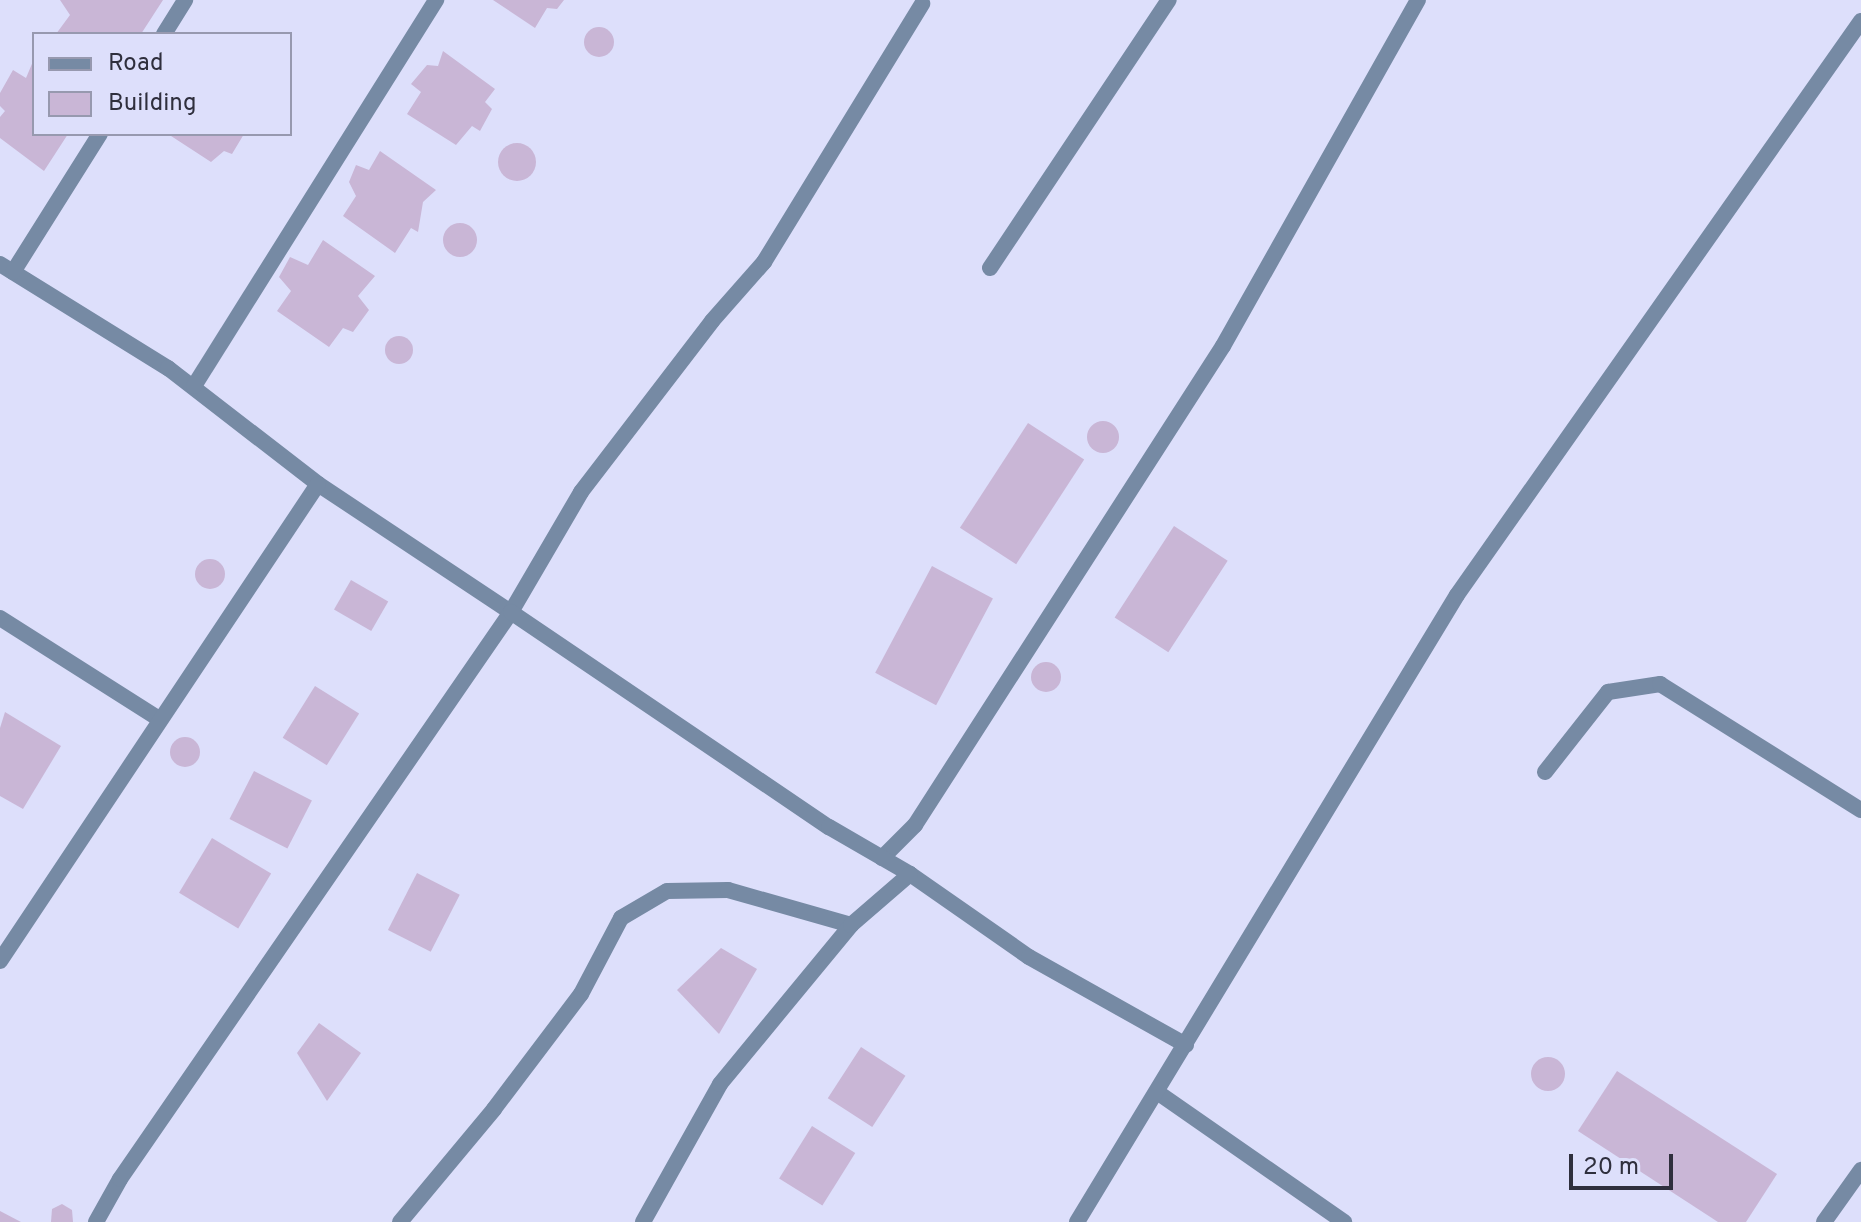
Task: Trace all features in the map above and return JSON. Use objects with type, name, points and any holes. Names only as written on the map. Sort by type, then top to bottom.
[{"type":"street","points":[[165,32],[185,0]]},
{"type":"street","points":[[194,386],[436,0]]},
{"type":"street","points":[[990,268],[1169,0]]},
{"type":"street","points":[[882,858],[915,825],[1223,346],[1418,0]]},
{"type":"street","points":[[96,1222],[120,1179],[511,612],[581,492],[712,321],[764,262],[922,4]]},
{"type":"street","points":[[1077,1222],[1457,595],[1861,21]]},
{"type":"street","points":[[99,136],[6,268],[194,386],[318,484],[649,708],[910,874],[1029,957],[1186,1045]]},
{"type":"street","points":[[0,961],[318,484]]},
{"type":"street","points":[[0,618],[159,719]]},
{"type":"street","points":[[1545,772],[1608,692],[1660,684],[1861,810]]},
{"type":"street","points":[[643,1222],[720,1084],[851,925],[910,874]]},
{"type":"street","points":[[400,1222],[494,1109],[581,994],[621,918],[667,891],[728,890],[851,925]]},
{"type":"street","points":[[1157,1092],[1344,1222]]},
{"type":"street","points":[[1824,1222],[1861,1170]]},
{"type":"building","points":[[60,0],[163,0],[142,32],[57,32],[70,15]]},
{"type":"building","points":[[493,0],[564,0],[557,9],[547,8],[535,28]]},
{"type":"building","points":[[599,27],[610,31],[614,42],[610,53],[599,57],[588,53],[584,42],[588,31]]},
{"type":"building","points":[[443,51],[495,89],[485,102],[492,109],[480,131],[472,126],[456,145],[407,114],[421,92],[411,84],[427,65],[438,66]]},
{"type":"building","points":[[32,64],[32,136],[67,136],[44,171],[0,138],[0,117],[5,111],[0,106],[0,93],[13,70],[26,78]]},
{"type":"building","points":[[171,136],[243,136],[232,154],[224,151],[211,162]]},
{"type":"building","points":[[517,143],[531,148],[536,162],[531,176],[517,181],[503,176],[498,162],[503,148]]},
{"type":"building","points":[[380,151],[436,190],[423,202],[418,232],[411,228],[395,253],[343,216],[356,196],[349,182],[356,165],[369,170]]},
{"type":"building","points":[[460,223],[472,228],[477,240],[472,252],[460,257],[448,252],[443,240],[448,228]]},
{"type":"building","points":[[323,240],[375,276],[358,296],[369,310],[353,332],[343,328],[329,347],[277,311],[291,291],[279,277],[290,257],[308,265]]},
{"type":"building","points":[[399,336],[409,340],[413,350],[409,360],[399,364],[389,360],[385,350],[389,340]]},
{"type":"building","points":[[1103,421],[1115,425],[1119,437],[1115,449],[1103,453],[1091,449],[1087,437],[1091,425]]},
{"type":"building","points":[[1028,423],[1084,459],[1016,564],[960,528]]},
{"type":"building","points":[[1174,526],[1228,561],[1168,652],[1115,617]]},
{"type":"building","points":[[210,559],[221,563],[225,574],[221,585],[210,589],[199,585],[195,574],[199,563]]},
{"type":"building","points":[[932,566],[993,598],[936,705],[875,673]]},
{"type":"building","points":[[351,580],[388,602],[371,631],[334,609]]},
{"type":"building","points":[[1046,662],[1057,666],[1061,677],[1057,688],[1046,692],[1035,688],[1031,677],[1035,666]]},
{"type":"building","points":[[315,686],[359,714],[327,765],[283,738]]},
{"type":"building","points":[[5,712],[61,746],[23,809],[0,796],[0,728]]},
{"type":"building","points":[[185,737],[191,738],[199,746],[199,758],[191,766],[185,767],[179,766],[171,758],[170,752],[171,746],[179,738]]},
{"type":"building","points":[[254,771],[312,801],[287,849],[229,819]]},
{"type":"building","points":[[212,838],[271,874],[238,928],[179,893]]},
{"type":"building","points":[[417,873],[460,895],[431,952],[388,930]]},
{"type":"building","points":[[721,948],[757,969],[719,1034],[677,990]]},
{"type":"building","points":[[319,1023],[361,1053],[327,1101],[297,1053]]},
{"type":"building","points":[[861,1047],[905,1076],[872,1127],[828,1098]]},
{"type":"building","points":[[1548,1057],[1560,1062],[1565,1074],[1560,1086],[1548,1091],[1536,1086],[1531,1074],[1536,1062]]},
{"type":"building","points":[[1617,1071],[1777,1174],[1746,1222],[1718,1222],[1578,1131]]},
{"type":"building","points":[[812,1126],[855,1153],[822,1206],[779,1179]]},
{"type":"building","points":[[62,1204],[72,1210],[73,1222],[51,1222],[52,1209]]},
{"type":"building","points":[[0,1211],[21,1222],[0,1222]]}]
